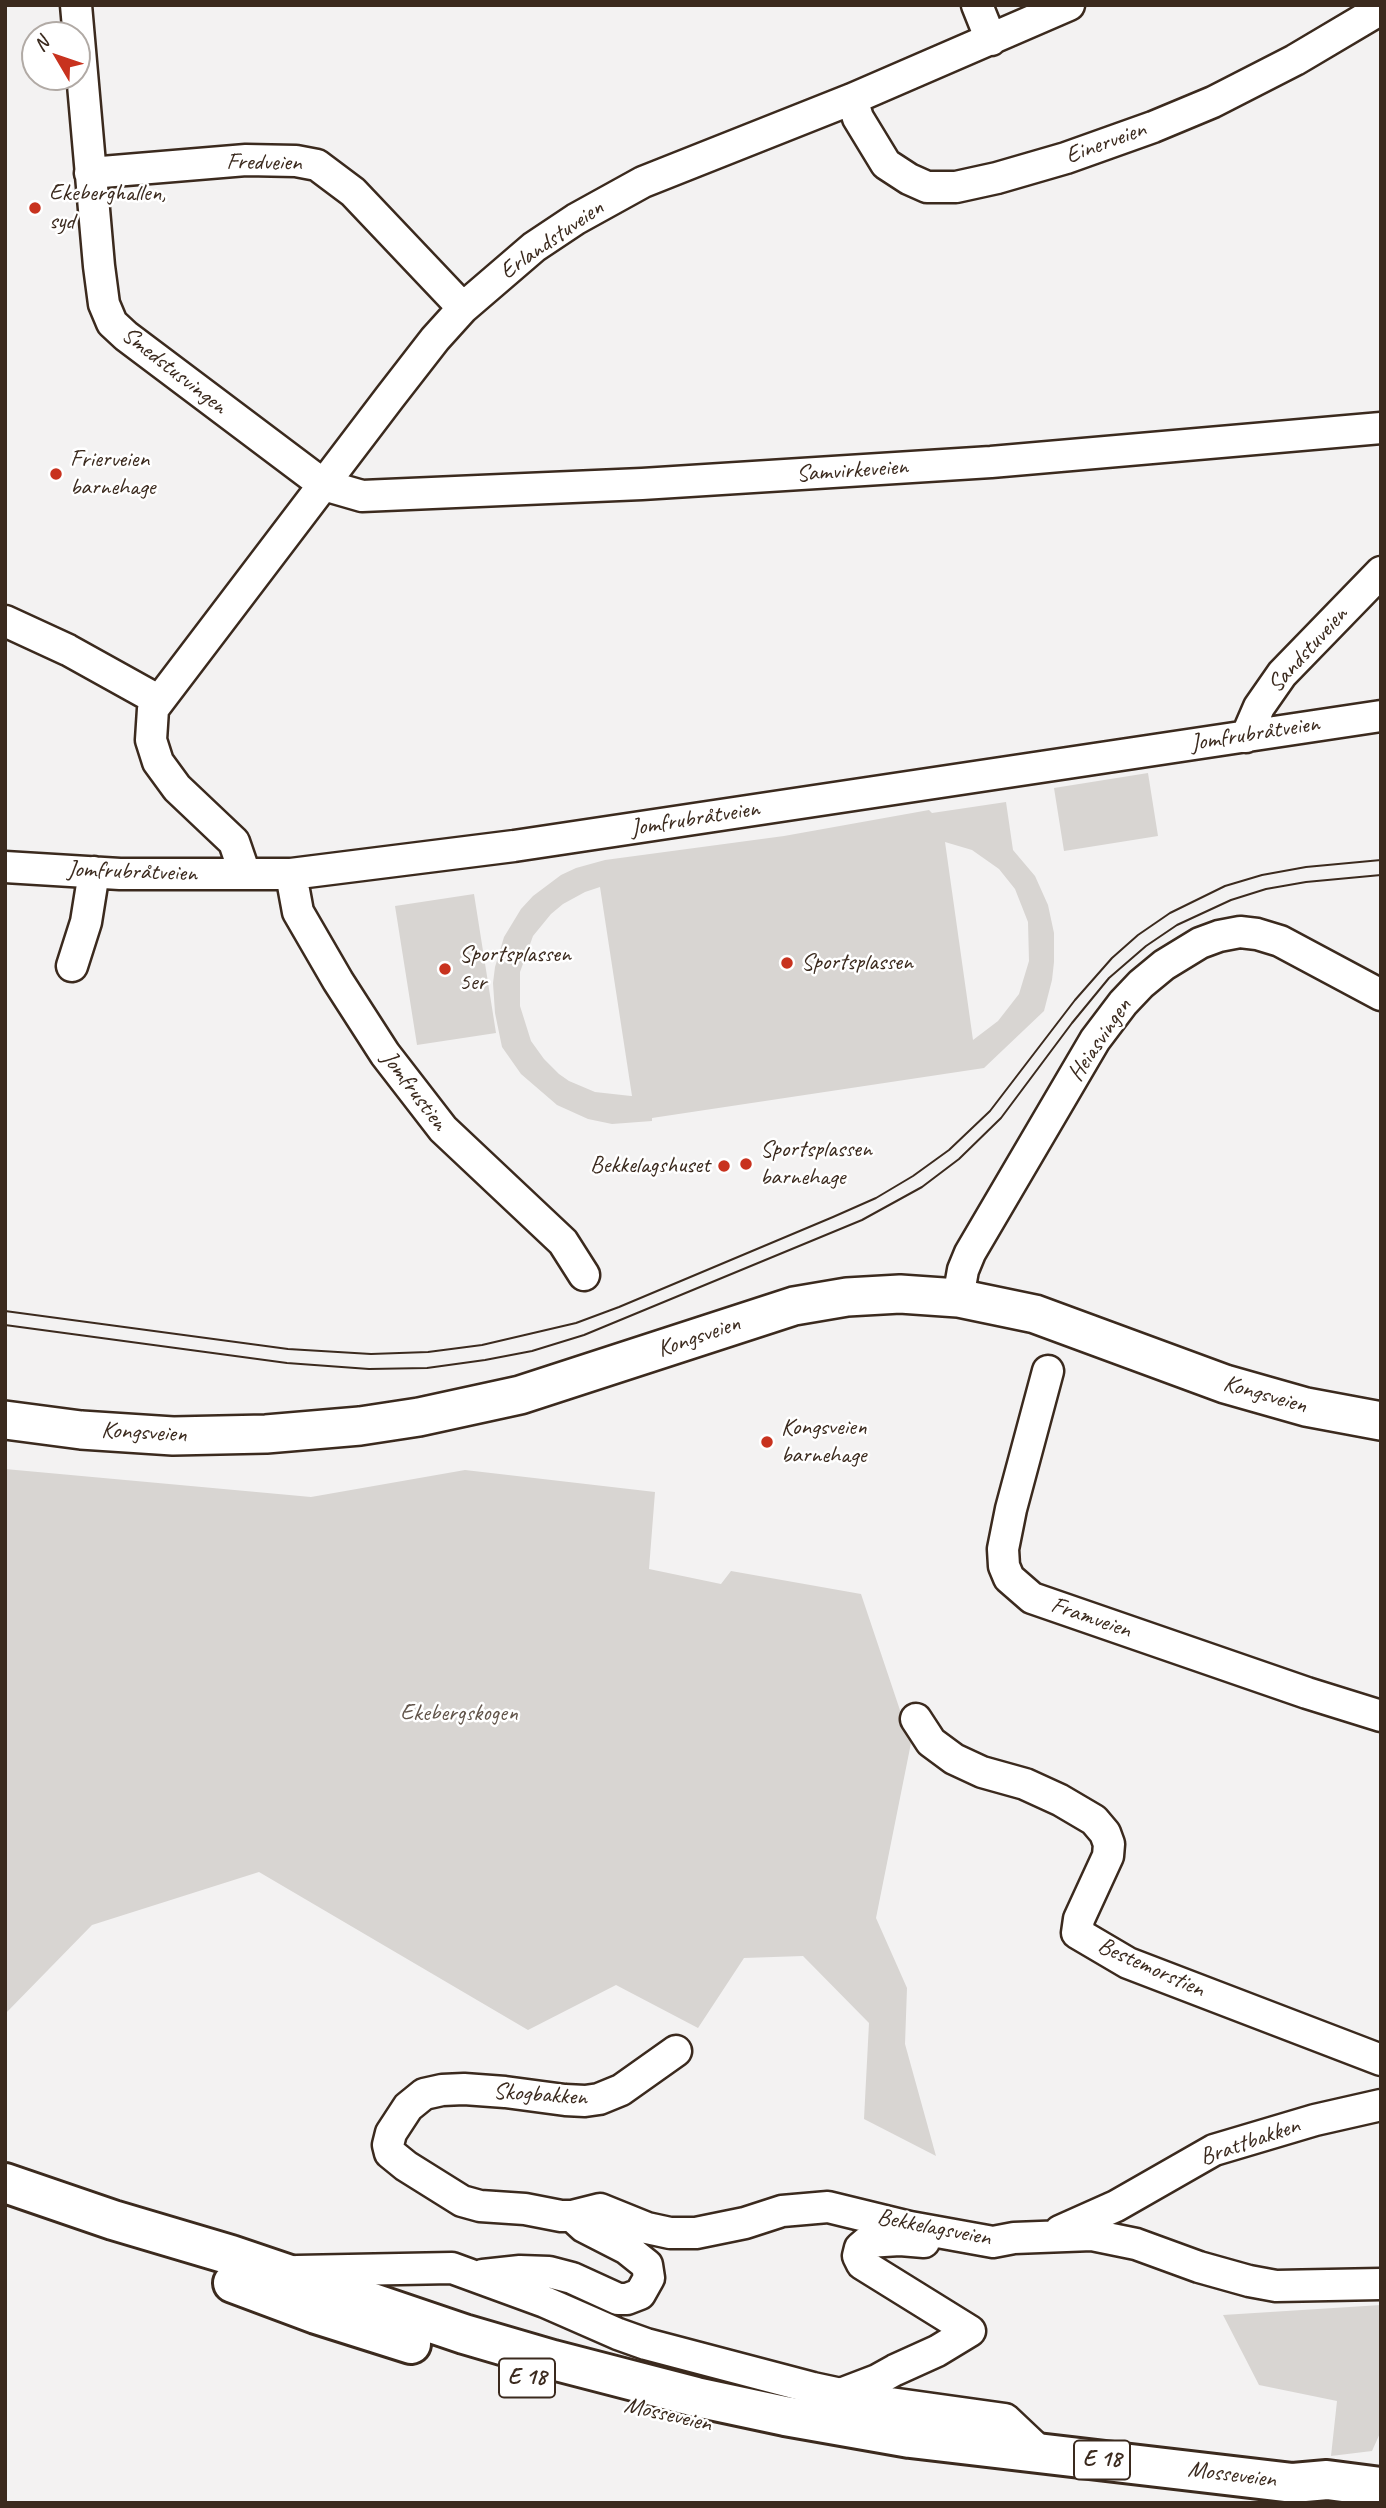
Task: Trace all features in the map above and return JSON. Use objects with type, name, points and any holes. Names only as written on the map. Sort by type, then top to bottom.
[{"type":"highway","name":"Mosseveien","points":[[5,2183],[502,2345],[696,2397],[911,2438],[1293,2483],[1327,2480],[1381,2487]]},
{"type":"highway","name":"Mosseveien","points":[[113,2220],[214,2275],[316,2315],[621,2404],[776,2439],[906,2462],[1252,2503]]},
{"type":"highway","name":"E 18","points":[[1293,2483],[1339,2496],[1349,2503]]},
{"type":"main road","name":"Kongsveien","points":[[5,1420],[81,1430],[173,1436],[256,1435],[360,1426],[419,1417],[520,1395],[601,1371],[742,1321],[794,1306],[871,1295],[920,1295],[958,1298],[1009,1308],[1058,1322],[1224,1384],[1306,1407],[1381,1422]]},
{"type":"street","name":"Smedstusvingen","points":[[76,5],[104,304],[112,323],[126,337],[324,485]]},
{"type":"street","points":[[977,5],[991,40]]},
{"type":"street","name":"Erlandstuveien","points":[[158,700],[184,670],[428,348],[463,308],[534,247],[608,200],[688,162],[852,99],[1069,5]]},
{"type":"street","name":"Einerveien","points":[[852,99],[863,127],[886,164],[927,187],[956,187],[1054,162],[1153,127],[1213,102],[1295,60],[1381,9]]},
{"type":"street","name":"Fredveien","points":[[90,173],[246,160],[296,161],[317,165],[353,192],[463,308]]},
{"type":"street","name":"Samvirkeveien","points":[[324,485],[362,496],[642,484],[982,463],[1381,428]]},
{"type":"street","name":"Sandstuveien","points":[[1246,737],[1259,708],[1282,674],[1381,572]]},
{"type":"street","points":[[5,621],[68,650],[158,700],[151,721],[151,740],[158,762],[177,788],[234,842],[245,874]]},
{"type":"street","name":"Jomfrubråtveien","points":[[5,867],[94,872],[291,874],[514,846],[1381,716]]},
{"type":"street","points":[[72,966],[86,922],[94,872]]},
{"type":"street","name":"Jomfrustien","points":[[291,874],[298,912],[385,1054],[449,1136],[564,1242],[584,1275]]},
{"type":"street","name":"Heiasvingen","points":[[958,1298],[963,1270],[970,1253],[1095,1040],[1123,1003],[1164,965],[1200,943],[1219,936],[1240,932],[1257,934],[1280,941],[1381,995]]},
{"type":"street","name":"Framveien","points":[[1048,1371],[1003,1549],[1004,1566],[1009,1578],[1032,1598],[1381,1716]]},
{"type":"street","name":"Bestemorstien","points":[[916,1719],[931,1742],[954,1759],[982,1772],[1026,1784],[1060,1800],[1094,1820],[1105,1833],[1109,1844],[1108,1856],[1079,1919],[1077,1933],[1128,1964],[1381,2060]]},
{"type":"street","name":"Skogbakken","points":[[433,2092],[464,2089],[575,2101],[599,2099],[621,2090],[676,2052]]},
{"type":"street","name":"Bekkelagsveien","points":[[433,2092],[417,2098],[408,2107],[391,2133],[388,2145],[390,2153],[462,2201],[480,2206],[572,2216],[600,2209],[647,2228],[670,2233],[696,2233],[745,2223],[782,2211],[828,2207],[909,2227],[993,2242],[1014,2238],[1092,2235],[1136,2244],[1199,2267],[1276,2286],[1381,2284]]},
{"type":"street","name":"Brattbakken","points":[[1051,2236],[1116,2206],[1214,2150],[1315,2120],[1381,2105]]},
{"type":"street","name":"Bekkelagsveien","points":[[476,2276],[520,2271],[549,2272],[572,2278],[618,2299],[639,2294],[649,2278],[647,2266],[628,2249],[584,2227],[572,2216]]},
{"type":"street","points":[[843,2393],[937,2351],[970,2331],[862,2264],[858,2256],[860,2248],[867,2242],[900,2239],[955,2246],[993,2242]]},
{"type":"street","name":"Mosseveien","points":[[275,2272],[452,2268],[646,2344],[787,2382],[869,2400],[1004,2419],[1041,2453]]},
{"type":"green space","points":[[1148,773],[1158,836],[1064,851],[1054,788]]},
{"type":"green space","name":"Sportsplassen","points":[[1006,802],[1013,850],[1035,876],[1048,905],[1054,933],[1052,980],[1044,1011],[984,1068],[652,1118],[652,1121],[612,1124],[588,1119],[557,1105],[521,1074],[502,1047],[495,1013],[493,983],[504,937],[521,909],[533,896],[561,875],[605,860],[784,836],[929,810],[932,813]],"holes":[[[945,842],[972,850],[999,869],[1015,889],[1028,922],[1029,961],[1019,994],[998,1021],[973,1040]],[[600,887],[632,1096],[595,1092],[559,1074],[531,1041],[520,1006],[520,972],[533,936],[563,904]]]},
{"type":"green space","name":"Sportsplassen 5er","points":[[474,894],[496,1033],[417,1045],[395,906]]},
{"type":"green space","name":"Ekebergskogen","points":[[5,1469],[311,1497],[465,1470],[655,1492],[649,1569],[721,1584],[731,1571],[861,1594],[911,1743],[876,1918],[907,1988],[905,2044],[936,2156],[864,2119],[869,2023],[803,1956],[744,1958],[698,2028],[616,1985],[528,2030],[259,1872],[92,1925],[5,2014]]},
{"type":"green space","points":[[1381,2305],[1381,2431],[1372,2451],[1331,2456],[1337,2401],[1259,2385],[1223,2315]]},
{"type":"tram line","points":[[5,1311],[288,1349],[371,1354],[428,1352],[482,1345],[576,1323],[833,1217],[876,1198],[913,1176],[949,1150],[990,1111],[1075,1000],[1112,958],[1138,935],[1170,913],[1225,886],[1262,875],[1306,867],[1381,860]]},
{"type":"tram line","points":[[5,1325],[287,1363],[369,1369],[427,1368],[485,1360],[532,1351],[584,1335],[862,1220],[922,1187],[959,1159],[1001,1118],[1109,978],[1146,946],[1177,925],[1231,900],[1266,889],[1306,882],[1381,875]]},
{"type":"place","name":"Ekeberghallen, syd","points":[[35,208]]},
{"type":"place","name":"Frierveien barnehage","points":[[56,474]]},
{"type":"place","name":"Sportsplassen","points":[[787,963]]},
{"type":"place","name":"Sportsplassen 5er","points":[[445,969]]},
{"type":"place","name":"Sportsplassen barnehage","points":[[746,1164]]},
{"type":"place","name":"Bekkelagshuset","points":[[724,1166]]},
{"type":"place","name":"Kongsveien barnehage","points":[[767,1442]]}]
